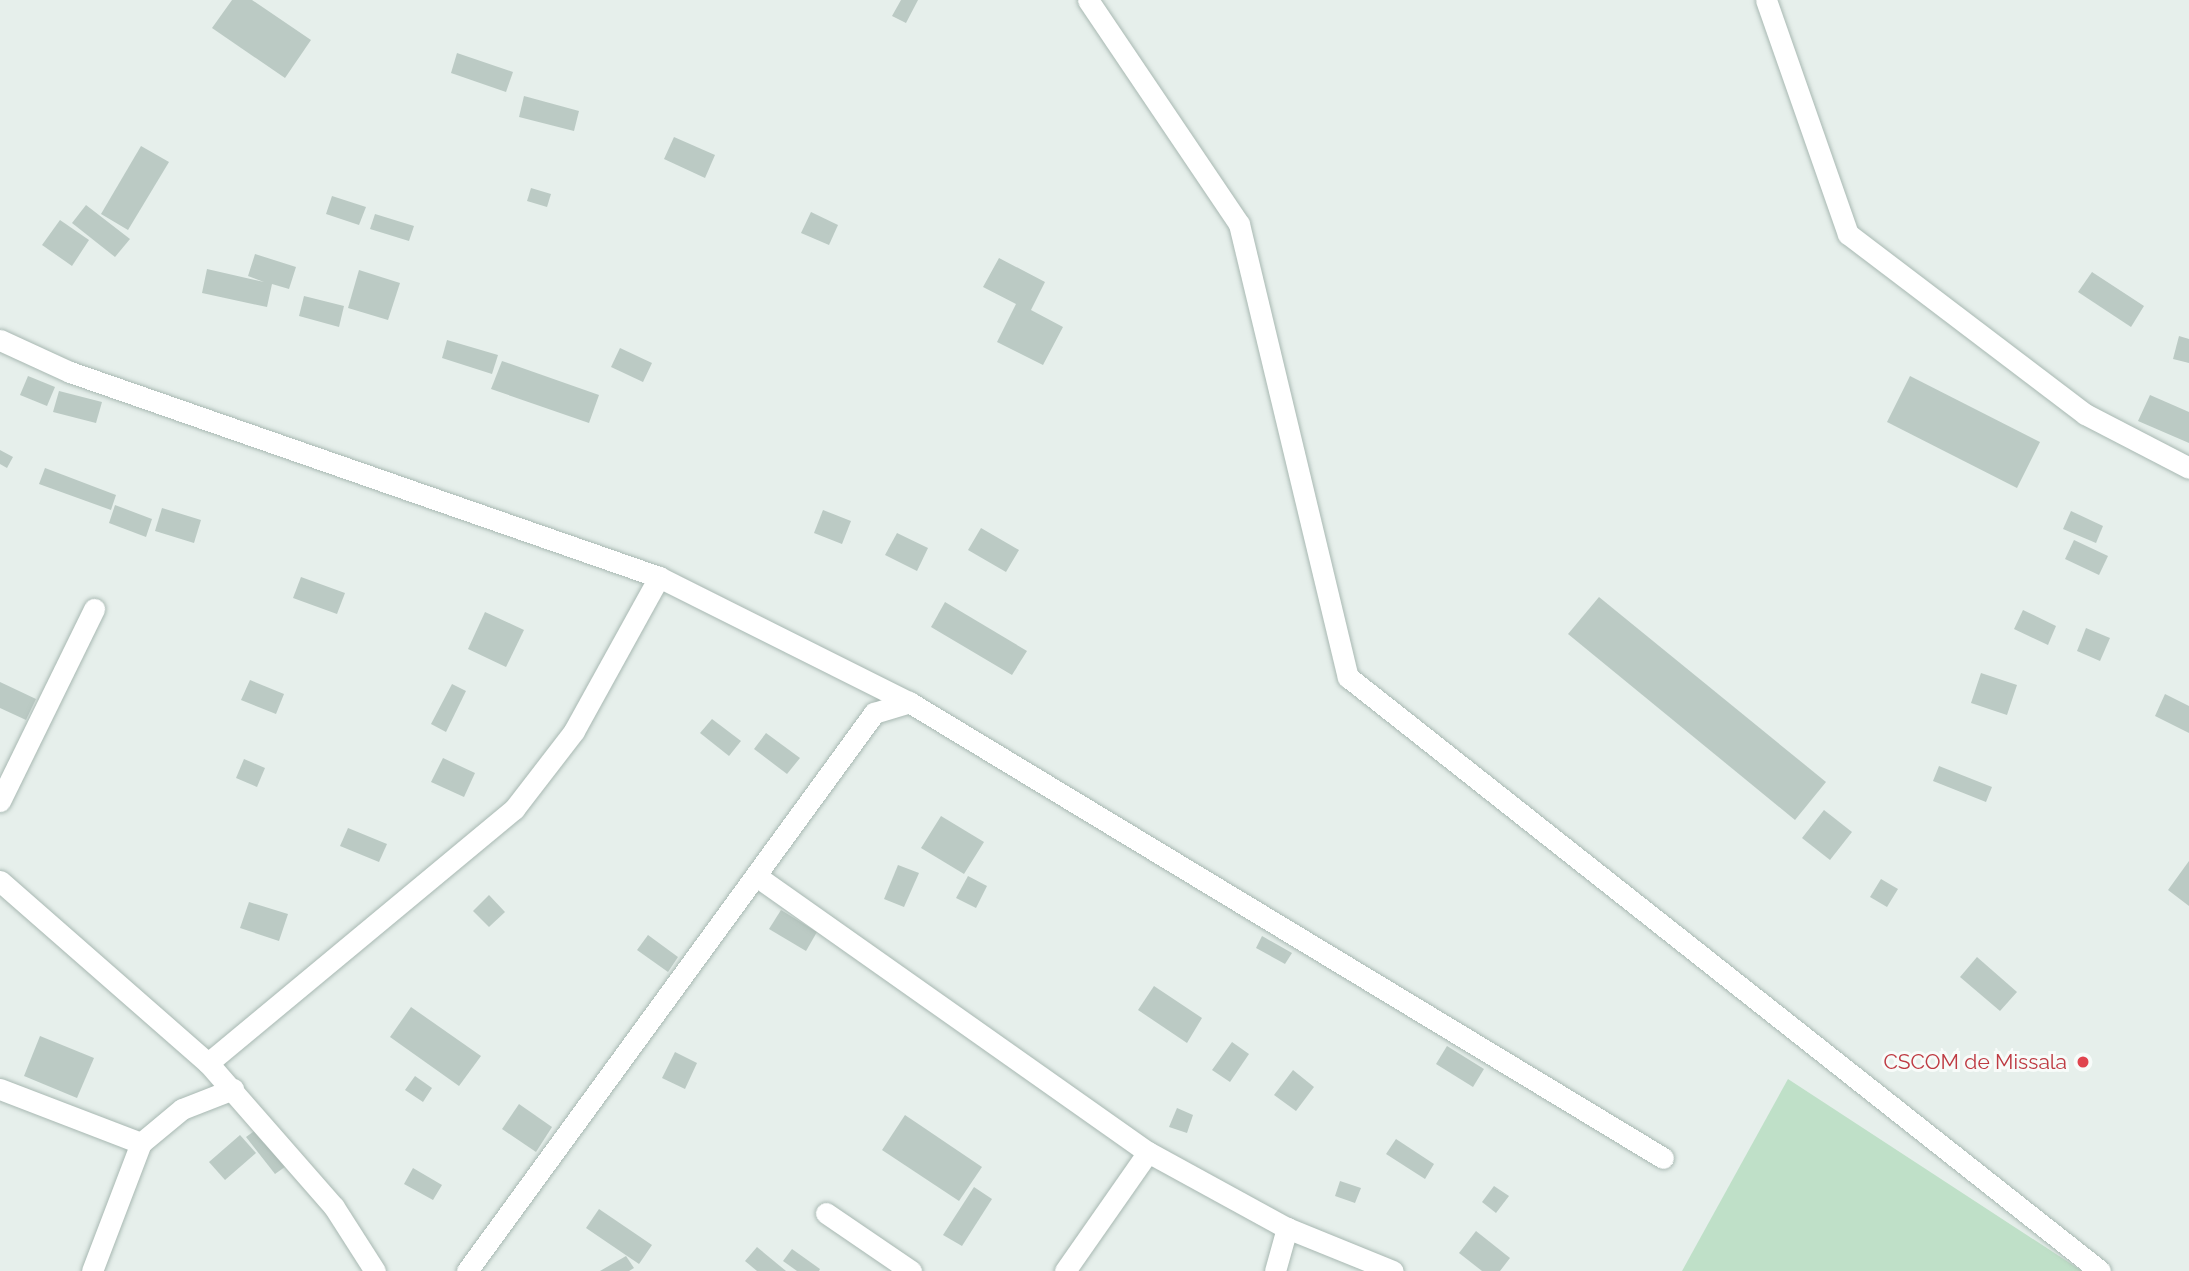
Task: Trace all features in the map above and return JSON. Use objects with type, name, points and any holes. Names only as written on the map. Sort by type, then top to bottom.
[{"type":"street","points":[[1088,0],[1239,224],[1348,677],[2101,1271]]},
{"type":"street","points":[[1766,0],[1848,234],[2085,415],[2189,467]]},
{"type":"street","points":[[0,340],[70,372],[659,577],[909,702],[1663,1158]]},
{"type":"street","points":[[208,1063],[514,809],[575,731],[659,577]]},
{"type":"street","points":[[0,801],[94,608]]},
{"type":"street","points":[[467,1271],[759,878],[874,713],[909,702]]},
{"type":"street","points":[[759,878],[1148,1152],[1287,1228],[1393,1271]]},
{"type":"street","points":[[0,881],[208,1063],[334,1207],[376,1271]]},
{"type":"street","points":[[0,1089],[141,1143]]},
{"type":"street","points":[[92,1271],[141,1143],[182,1109],[233,1089]]},
{"type":"street","points":[[1065,1271],[1148,1152]]},
{"type":"street","points":[[826,1213],[911,1271]]},
{"type":"street","points":[[1275,1271],[1287,1228]]},
{"type":"green space","points":[[1788,1079],[2082,1271],[1682,1271]]},
{"type":"building","points":[[232,0],[252,0],[311,40],[285,78],[212,28]]},
{"type":"building","points":[[901,0],[918,0],[906,23],[892,16]]},
{"type":"building","points":[[457,53],[513,72],[506,92],[451,73]]},
{"type":"building","points":[[524,96],[579,111],[574,131],[519,117]]},
{"type":"building","points":[[674,137],[715,155],[705,178],[664,159]]},
{"type":"building","points":[[141,146],[169,162],[128,230],[101,214]]},
{"type":"building","points":[[531,188],[551,194],[547,207],[527,201]]},
{"type":"building","points":[[332,196],[366,207],[359,225],[326,214]]},
{"type":"building","points":[[86,205],[130,239],[115,257],[72,223]]},
{"type":"building","points":[[811,212],[838,225],[829,245],[801,233]]},
{"type":"building","points":[[375,214],[414,226],[409,241],[370,229]]},
{"type":"building","points":[[60,220],[89,240],[72,266],[42,245]]},
{"type":"building","points":[[255,254],[296,267],[289,289],[272,284],[267,307],[202,293],[207,269],[264,282],[248,276]]},
{"type":"building","points":[[999,258],[1045,282],[1031,310],[1063,327],[1043,365],[997,342],[1016,304],[983,287]]},
{"type":"building","points":[[359,270],[400,283],[388,320],[348,308]]},
{"type":"building","points":[[2092,272],[2144,306],[2131,327],[2078,292]]},
{"type":"building","points":[[304,296],[344,306],[339,327],[299,316]]},
{"type":"building","points":[[2179,336],[2189,339],[2189,363],[2173,359]]},
{"type":"building","points":[[447,340],[498,355],[492,374],[442,358]]},
{"type":"building","points":[[620,348],[652,363],[643,382],[611,367]]},
{"type":"building","points":[[502,361],[599,395],[589,423],[491,389]]},
{"type":"building","points":[[28,376],[55,387],[47,406],[20,395]]},
{"type":"building","points":[[1910,376],[2040,442],[2017,488],[1887,422]]},
{"type":"building","points":[[59,391],[102,402],[96,423],[53,412]]},
{"type":"building","points":[[2150,395],[2189,412],[2189,443],[2138,421]]},
{"type":"building","points":[[0,450],[13,457],[7,468],[0,464]]},
{"type":"building","points":[[45,468],[116,495],[111,510],[39,484]]},
{"type":"building","points":[[115,505],[152,519],[146,537],[109,523]]},
{"type":"building","points":[[162,508],[201,520],[194,543],[155,531]]},
{"type":"building","points":[[823,510],[851,521],[842,544],[814,533]]},
{"type":"building","points":[[2071,511],[2103,526],[2096,543],[2063,529]]},
{"type":"building","points":[[981,528],[1019,550],[1006,572],[968,550]]},
{"type":"building","points":[[897,533],[928,548],[917,571],[885,555]]},
{"type":"building","points":[[2074,540],[2108,556],[2099,575],[2065,559]]},
{"type":"building","points":[[301,577],[345,593],[337,614],[293,598]]},
{"type":"building","points":[[1599,597],[1826,782],[1795,820],[1568,634]]},
{"type":"building","points":[[945,602],[1027,651],[1012,675],[931,627]]},
{"type":"building","points":[[2023,610],[2056,626],[2048,645],[2014,629]]},
{"type":"building","points":[[485,612],[524,630],[506,667],[468,649]]},
{"type":"building","points":[[2086,628],[2110,638],[2100,661],[2077,651]]},
{"type":"building","points":[[1981,673],[2017,685],[2007,715],[1971,703]]},
{"type":"building","points":[[250,680],[284,694],[276,714],[241,700]]},
{"type":"building","points":[[0,682],[36,699],[26,720],[0,708]]},
{"type":"building","points":[[452,684],[466,691],[446,732],[431,724]]},
{"type":"building","points":[[2165,694],[2189,706],[2189,733],[2155,716]]},
{"type":"building","points":[[712,719],[741,741],[729,756],[700,733]]},
{"type":"building","points":[[766,733],[800,758],[787,774],[754,749]]},
{"type":"building","points":[[443,758],[475,773],[464,797],[431,782]]},
{"type":"building","points":[[244,759],[265,768],[257,787],[236,778]]},
{"type":"building","points":[[1939,766],[1992,787],[1986,802],[1933,781]]},
{"type":"building","points":[[1824,810],[1852,832],[1830,860],[1802,838]]},
{"type":"building","points":[[941,816],[984,842],[964,874],[921,848]]},
{"type":"building","points":[[348,828],[387,844],[379,862],[340,846]]},
{"type":"building","points":[[2189,861],[2189,906],[2168,890]]},
{"type":"building","points":[[898,865],[919,873],[904,907],[884,899]]},
{"type":"building","points":[[968,876],[987,886],[976,908],[956,898]]},
{"type":"building","points":[[1881,879],[1898,889],[1887,907],[1870,897]]},
{"type":"building","points":[[489,895],[505,912],[489,927],[473,911]]},
{"type":"building","points":[[249,902],[288,914],[279,941],[240,928]]},
{"type":"building","points":[[781,910],[817,932],[806,951],[769,929]]},
{"type":"building","points":[[648,935],[678,957],[668,972],[637,950]]},
{"type":"building","points":[[1262,936],[1292,953],[1285,964],[1256,948]]},
{"type":"building","points":[[1977,957],[2017,992],[2000,1011],[1960,977]]},
{"type":"building","points":[[1154,986],[1202,1018],[1187,1043],[1138,1010]]},
{"type":"building","points":[[411,1007],[481,1056],[459,1086],[390,1037]]},
{"type":"building","points":[[40,1036],[94,1058],[77,1098],[24,1076]]},
{"type":"building","points":[[1232,1042],[1249,1054],[1230,1082],[1212,1070]]},
{"type":"building","points":[[1447,1046],[1484,1069],[1473,1087],[1436,1064]]},
{"type":"building","points":[[675,1052],[697,1063],[685,1089],[662,1078]]},
{"type":"building","points":[[1293,1070],[1314,1087],[1296,1111],[1274,1095]]},
{"type":"building","points":[[415,1076],[432,1088],[423,1102],[405,1090]]},
{"type":"building","points":[[519,1104],[552,1127],[536,1152],[502,1129]]},
{"type":"building","points":[[1177,1108],[1193,1115],[1187,1133],[1169,1127]]},
{"type":"building","points":[[905,1115],[982,1167],[959,1201],[882,1150]]},
{"type":"building","points":[[261,1126],[289,1164],[275,1174],[246,1137]]},
{"type":"building","points":[[240,1135],[256,1153],[225,1180],[209,1162]]},
{"type":"building","points":[[1396,1139],[1434,1164],[1425,1179],[1386,1154]]},
{"type":"building","points":[[413,1168],[442,1185],[433,1200],[404,1184]]},
{"type":"building","points":[[1340,1181],[1361,1188],[1355,1203],[1335,1196]]},
{"type":"building","points":[[1494,1186],[1509,1196],[1496,1213],[1482,1202]]},
{"type":"building","points":[[974,1187],[992,1199],[962,1246],[943,1235]]},
{"type":"building","points":[[599,1209],[652,1245],[639,1264],[586,1228]]},
{"type":"building","points":[[1476,1231],[1510,1258],[1500,1271],[1482,1271],[1459,1253]]},
{"type":"building","points":[[757,1247],[786,1271],[757,1271],[745,1261]]},
{"type":"building","points":[[792,1249],[820,1269],[819,1271],[797,1271],[783,1261]]},
{"type":"building","points":[[626,1256],[634,1268],[629,1271],[600,1271]]},
{"type":"place","name":"CSCOM de Missala","points":[[2083,1062]]}]
